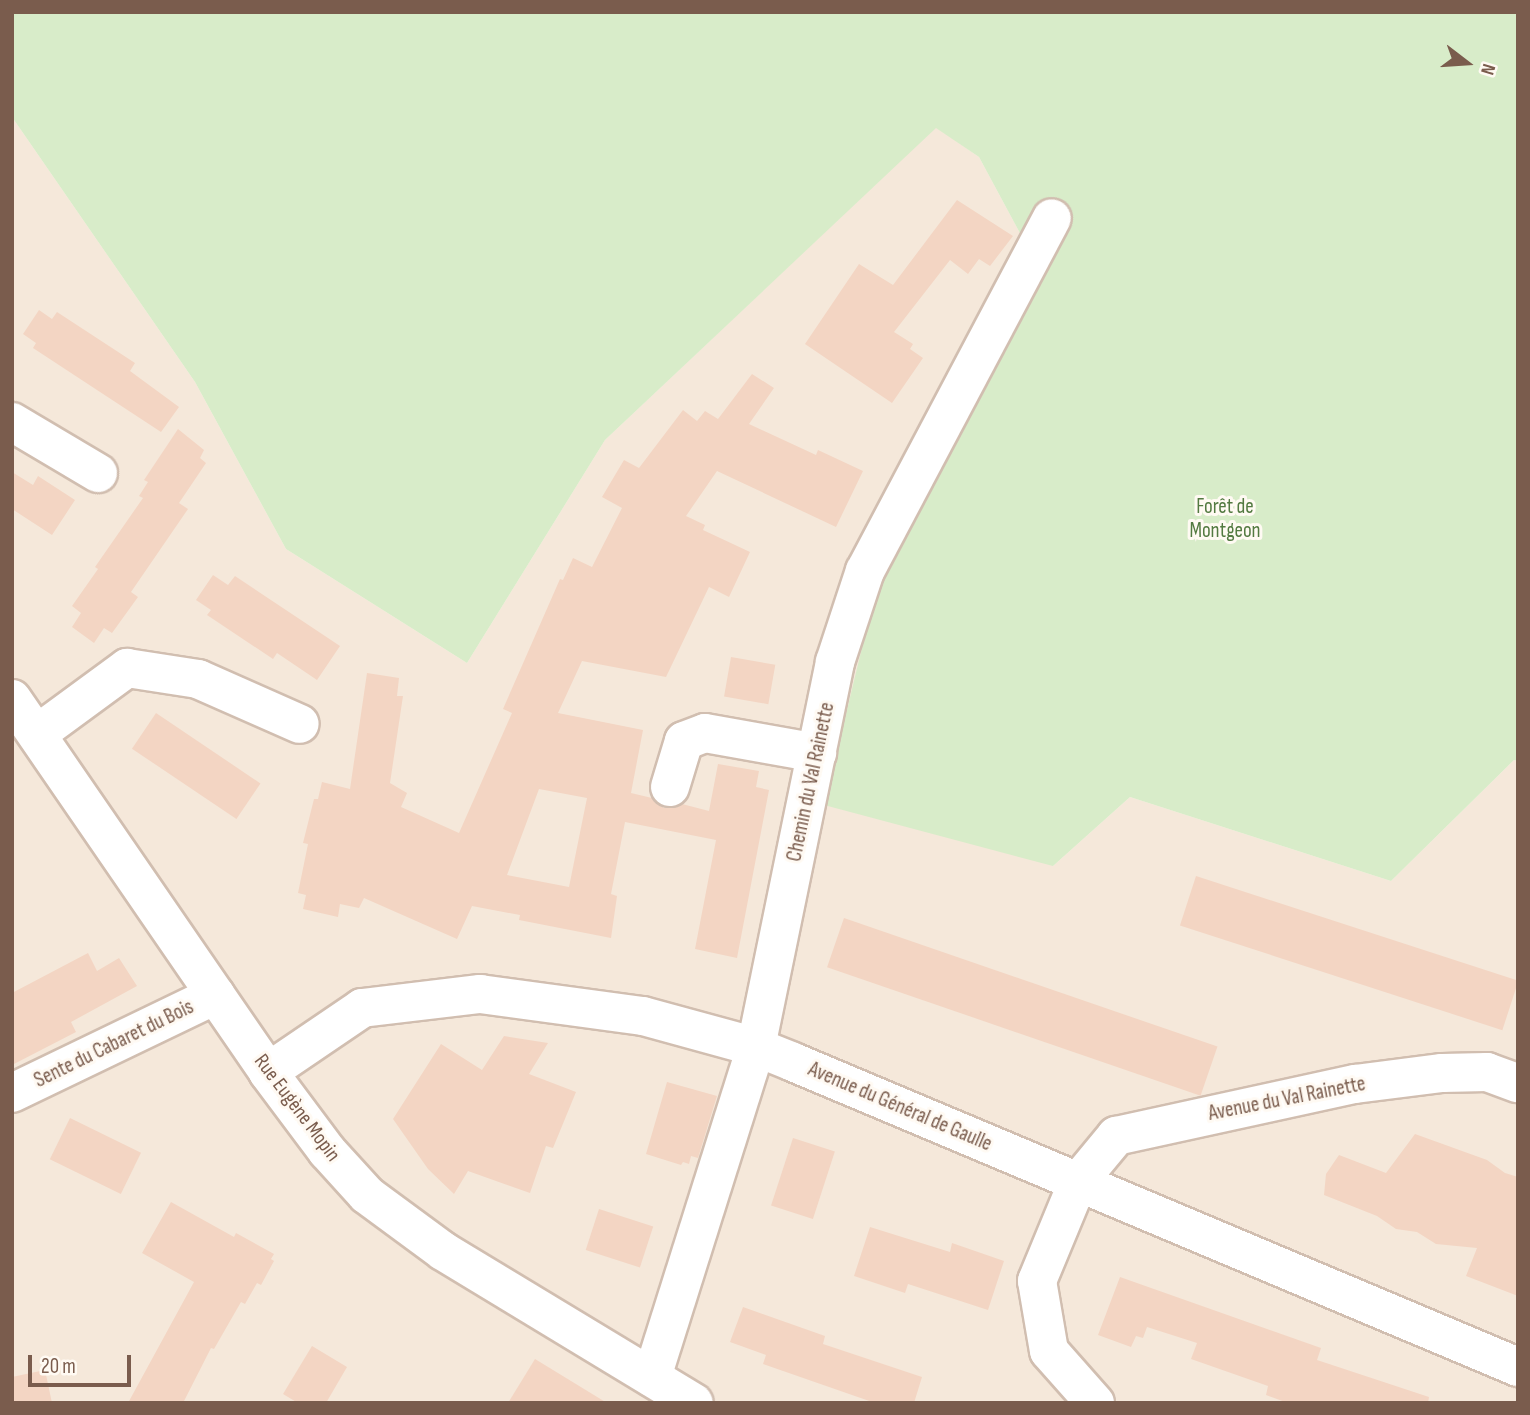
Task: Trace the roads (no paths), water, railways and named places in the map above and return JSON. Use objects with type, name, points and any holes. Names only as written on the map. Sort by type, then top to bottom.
[{"type":"street","name":"Chemin du Val Rainette","points":[[652,1377],[756,1047],[835,662],[865,570],[1052,218]]},
{"type":"street","points":[[12,422],[98,473]]},
{"type":"street","points":[[37,733],[127,668],[198,679],[300,724]]},
{"type":"street","name":"Rue Eugène Mopin","points":[[12,699],[268,1072],[327,1151],[367,1195],[443,1251],[694,1403]]},
{"type":"street","points":[[670,787],[684,741],[705,733],[817,753]]},
{"type":"street","name":"Avenue du Général de Gaulle","points":[[268,1072],[362,1008],[480,994],[643,1016],[756,1047],[1518,1367]]},
{"type":"street","name":"Sente du Cabaret du Bois","points":[[12,1093],[216,995]]},
{"type":"street","name":"Avenue du Val Rainette","points":[[1095,1403],[1049,1351],[1037,1281],[1078,1182],[1116,1136],[1184,1119],[1355,1084],[1442,1073],[1487,1072],[1518,1083]]},
{"type":"park label","name":"Forêt de Montgeon","points":[[1225,519]]}]
